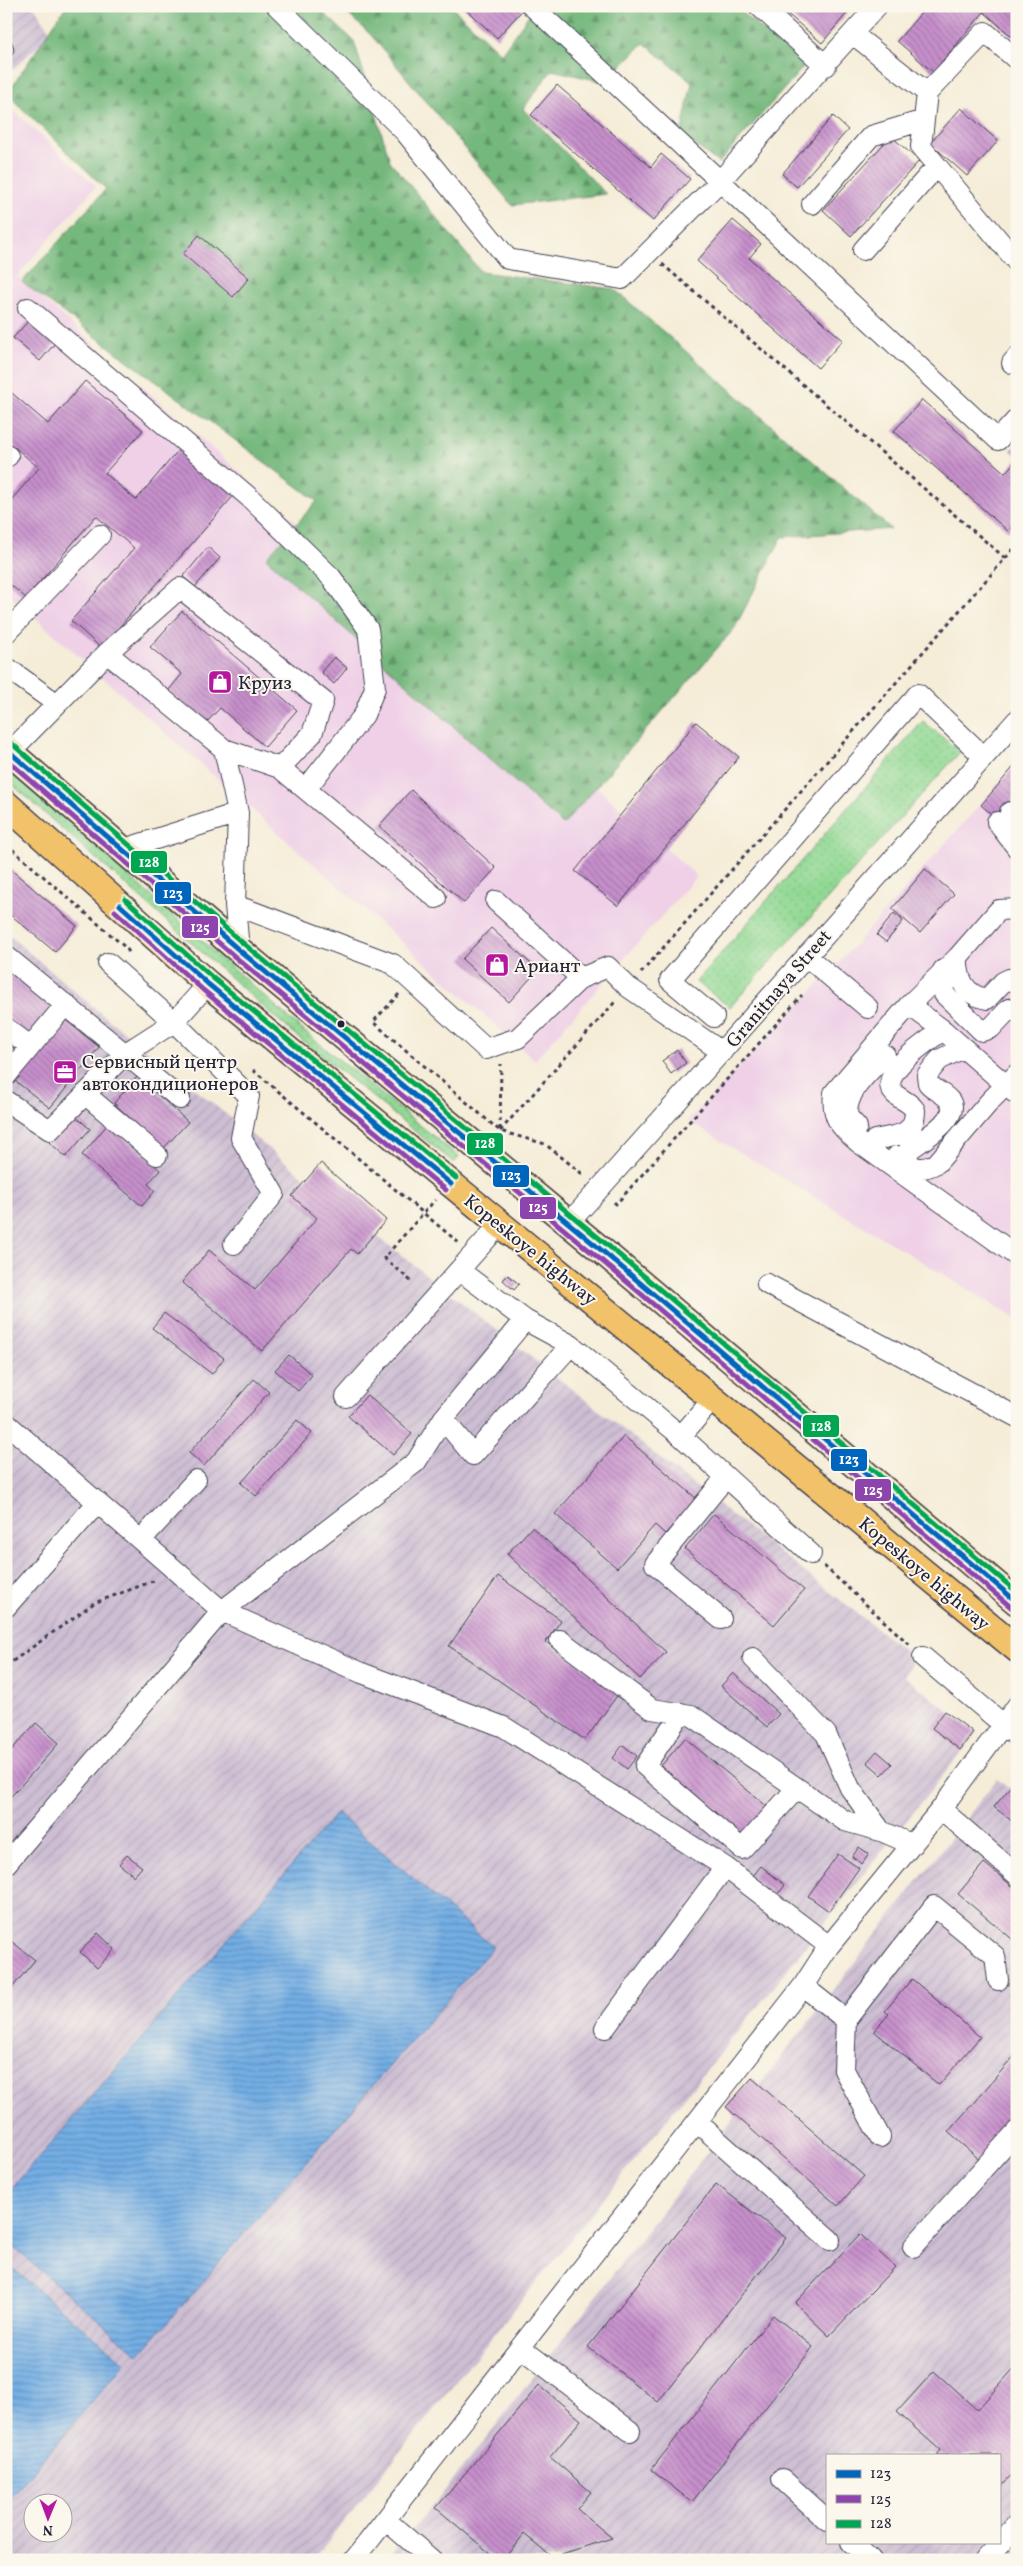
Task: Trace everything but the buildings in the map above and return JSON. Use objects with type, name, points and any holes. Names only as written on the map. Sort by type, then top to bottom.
[{"type":"main road","name":"Kopeskoye highway","points":[[8,750],[121,850],[239,950],[1017,1602]]},
{"type":"main road","name":"Kopeskoye highway","points":[[6,804],[208,984],[1017,1648]]},
{"type":"main road","name":"Granitnaya Street","points":[[540,1256],[568,1224]]},
{"type":"street","points":[[277,6],[405,132],[508,260],[622,279],[720,181],[826,66],[878,6]]},
{"type":"street","points":[[532,6],[998,440],[1017,419]]},
{"type":"street","points":[[759,6],[826,66]]},
{"type":"street","points":[[1017,60],[985,32],[927,93],[921,147],[1017,262]]},
{"type":"street","points":[[853,34],[927,93]]},
{"type":"street","points":[[812,204],[871,136],[924,120]]},
{"type":"street","points":[[863,250],[937,166]]},
{"type":"street","points":[[28,308],[250,498],[330,578],[368,629],[375,688],[364,715],[306,789]]},
{"type":"street","points":[[6,633],[100,535]]},
{"type":"street","points":[[8,750],[57,704],[106,653],[180,588],[323,701],[312,734],[280,768]]},
{"type":"street","points":[[106,653],[224,749],[280,768],[436,898]]},
{"type":"street","points":[[6,667],[57,704]]},
{"type":"street","points":[[714,1017],[670,980],[918,694],[984,757]]},
{"type":"street","name":"Granitnaya Street","points":[[568,1224],[1017,720]]},
{"type":"street","points":[[224,749],[238,814],[235,905],[239,950]]},
{"type":"street","points":[[121,850],[238,814]]},
{"type":"street","points":[[1008,817],[1017,848]]},
{"type":"street","points":[[496,902],[581,978]]},
{"type":"street","points":[[235,905],[394,964],[486,1049],[518,1038],[581,978],[608,967],[628,987],[722,1052]]},
{"type":"street","points":[[1017,909],[999,910],[958,957],[909,1005],[834,1093],[833,1112],[836,1121],[858,1142],[1017,1256]]},
{"type":"street","points":[[6,956],[126,1052],[180,1099]]},
{"type":"street","points":[[806,956],[868,1008]]},
{"type":"street","points":[[958,957],[957,973],[961,984],[979,998],[987,999],[1003,982],[1009,979],[1017,983]]},
{"type":"street","points":[[108,963],[174,1022],[249,1096],[241,1138],[274,1194],[234,1244]]},
{"type":"street","points":[[943,970],[944,994],[982,1031],[991,1028],[1009,1009],[1017,1012]]},
{"type":"street","points":[[6,1101],[50,1130],[126,1052],[174,1022],[208,984]]},
{"type":"street","points":[[6,1076],[66,1004]]},
{"type":"street","points":[[885,1055],[852,1092],[846,1104],[847,1116],[850,1121],[874,1140],[916,1168],[926,1169],[938,1163],[1013,1084],[963,1048],[943,1030],[909,1005]]},
{"type":"street","points":[[6,1028],[30,1046]]},
{"type":"street","points":[[874,1140],[906,1133],[912,1127],[915,1110],[911,1103],[894,1093],[890,1086],[892,1075],[904,1060],[943,1030]]},
{"type":"street","points":[[906,1163],[909,1150],[948,1121],[952,1110],[950,1101],[934,1091],[928,1083],[927,1075],[939,1060],[963,1048]]},
{"type":"street","points":[[86,1094],[157,1155]]},
{"type":"street","points":[[346,1397],[500,1223]]},
{"type":"street","points":[[459,1270],[525,1320],[571,1345],[681,1436],[811,1554]]},
{"type":"street","points":[[768,1284],[1017,1417]]},
{"type":"street","points":[[6,1864],[222,1610],[416,1462],[443,1419],[525,1320]]},
{"type":"street","points":[[443,1419],[473,1455],[571,1345]]},
{"type":"street","points":[[681,1436],[714,1398]]},
{"type":"street","points":[[6,1423],[222,1610],[362,1674],[504,1727],[725,1867],[830,1946]]},
{"type":"street","points":[[721,1619],[655,1564],[726,1477]]},
{"type":"street","points":[[141,1540],[196,1480]]},
{"type":"street","points":[[6,1607],[98,1502]]},
{"type":"street","points":[[560,1640],[652,1709],[691,1715],[845,1820],[881,1831],[911,1844]]},
{"type":"street","points":[[923,1657],[1009,1730]]},
{"type":"street","points":[[753,1658],[826,1734],[850,1788],[881,1831]]},
{"type":"street","points":[[354,2560],[387,2521],[803,1986],[830,1946],[940,1809],[1009,1730],[1017,1706]]},
{"type":"street","points":[[681,1713],[645,1766],[742,1850],[797,1788]]},
{"type":"street","points":[[940,1809],[1017,1875]]},
{"type":"street","points":[[605,2028],[725,1867]]},
{"type":"street","points":[[880,2137],[844,2070],[846,2020],[934,1906],[995,1956],[998,1980]]},
{"type":"street","points":[[803,1986],[846,2020]]},
{"type":"street","points":[[697,2122],[830,2240]]},
{"type":"street","points":[[913,2247],[1017,2131]]},
{"type":"street","points":[[521,2348],[630,2431]]},
{"type":"street","points":[[782,2479],[826,2519]]},
{"type":"street","points":[[387,2521],[432,2560]]},
{"type":"street","points":[[1000,2543],[1017,2524]]},
{"type":"street","points":[[853,2544],[870,2560]]},
{"type":"street","points":[[985,2560],[999,2544]]},
{"type":"path","points":[[648,252],[1005,558]]},
{"type":"path","points":[[500,1131],[1017,545]]},
{"type":"path","points":[[6,844],[126,948],[134,960]]},
{"type":"path","points":[[412,981],[373,1022],[500,1131]]},
{"type":"path","points":[[500,1131],[501,1044]]},
{"type":"path","points":[[252,1068],[473,1254]]},
{"type":"path","points":[[411,1281],[384,1258],[424,1214],[449,1182]]},
{"type":"path","points":[[811,1554],[923,1657]]},
{"type":"path","points":[[6,1666],[94,1603],[178,1572]]},
{"type":"shaded area","points":[[6,6],[34,6],[51,33],[6,76]]},
{"type":"shaded area","points":[[6,104],[96,186],[17,276],[697,876],[535,1060],[6,592]]},
{"type":"shaded area","points":[[1017,763],[1017,1319],[688,1121],[836,966]]},
{"type":"shaded area","points":[[6,933],[92,1006],[382,1240],[914,1658],[904,1676],[977,1733],[313,2560],[6,2560]]},
{"type":"shaded area","points":[[997,1779],[1017,1795],[1017,2560],[385,2560],[441,2496]]},
{"type":"green space","points":[[66,6],[316,6],[354,41],[390,161],[481,272],[614,289],[891,529],[782,537],[734,629],[563,825],[266,558],[317,501],[22,282],[106,189],[7,94]]},
{"type":"green space","points":[[339,6],[451,6],[501,54],[535,6],[734,6],[805,65],[719,163],[681,135],[692,82],[644,43],[604,82],[552,70],[523,109],[606,194],[512,205],[371,35]]},
{"type":"green space","points":[[923,721],[960,752],[730,1007],[696,982]]},
{"type":"green space","points":[[6,767],[299,1027],[459,1157],[454,1163],[293,1033],[6,779]]},
{"type":"water","points":[[337,1813],[493,1947],[139,2355],[6,2241],[6,2195]]},
{"type":"water","points":[[6,2263],[125,2363],[6,2503]]},
{"type":"transit line","name":"128","points":[[11,743],[244,944],[611,1248],[1017,1592]]},
{"type":"transit line","name":"123","points":[[6,749],[239,950],[606,1254],[1017,1602]]},
{"type":"transit line","name":"125","points":[[6,759],[234,956],[601,1260],[1012,1608]]},
{"type":"transit line","name":"128","points":[[125,899],[213,978],[456,1178]]},
{"type":"transit line","name":"123","points":[[120,905],[208,984],[451,1184]]},
{"type":"transit line","name":"125","points":[[115,911],[203,990],[446,1190]]},
{"type":"place","name":"Круиз","points":[[220,682]]},
{"type":"place","name":"Ариант","points":[[497,965]]},
{"type":"place","name":"Сервисный центр автокондиционеров","points":[[65,1072]]}]
